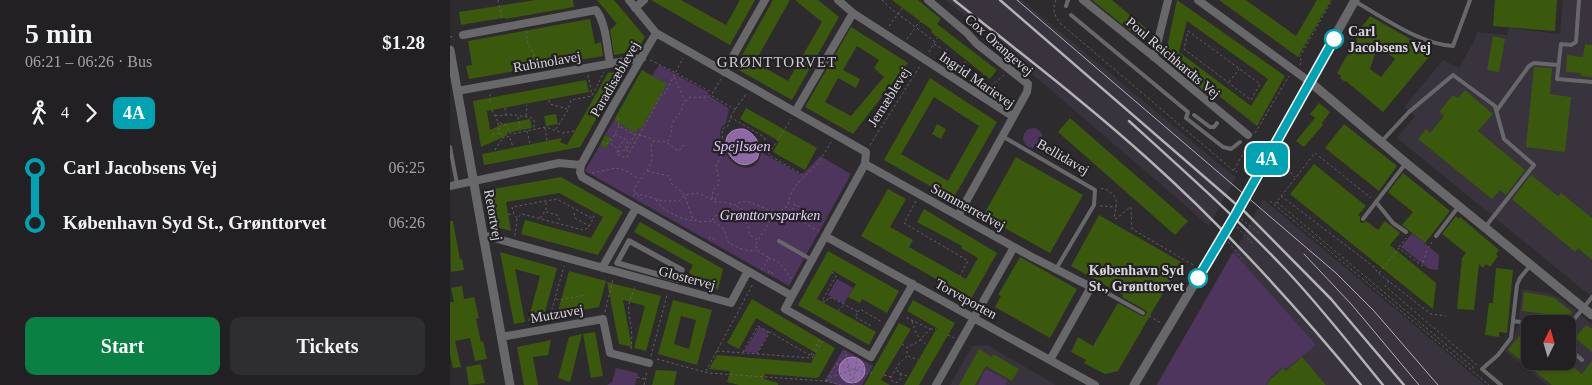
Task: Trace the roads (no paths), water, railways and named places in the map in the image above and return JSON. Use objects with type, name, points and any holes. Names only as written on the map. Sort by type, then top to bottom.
[{"type":"street","points":[[629,0],[656,33]]},
{"type":"street","points":[[635,8],[644,0]]},
{"type":"street","points":[[724,72],[765,0]]},
{"type":"street","name":"Ingrid Marievej","points":[[838,0],[853,13],[1012,116],[958,216]]},
{"type":"street","name":"Cox Orangevej","points":[[928,0],[977,44],[1028,84],[1027,92],[1012,116]]},
{"type":"street","name":"Poul Reichhardts Vej","points":[[1083,0],[1251,138]]},
{"type":"street","points":[[1154,57],[1168,0]]},
{"type":"street","points":[[1201,1],[1310,82],[1592,315]]},
{"type":"street","points":[[1134,385],[1234,218],[1355,1]]},
{"type":"street","points":[[463,35],[596,10],[603,28],[610,63]]},
{"type":"street","points":[[795,112],[853,13]]},
{"type":"street","name":"Paradisæblevej","points":[[581,165],[615,110],[656,33],[866,152],[865,164]]},
{"type":"street","name":"Retortvej","points":[[450,50],[510,385]]},
{"type":"street","name":"Rubinolavej","points":[[457,91],[642,58]]},
{"type":"street","points":[[454,185],[559,164],[581,165],[580,172],[582,178],[792,296]]},
{"type":"street","points":[[865,164],[785,309],[824,336],[870,357],[913,284]]},
{"type":"street","name":"Summerredvej","points":[[865,164],[1014,247],[936,385]]},
{"type":"street","points":[[602,268],[636,208]]},
{"type":"street","name":"Glostervej","points":[[483,235],[731,303],[748,271]]},
{"type":"street","name":"Torveporten","points":[[826,236],[1095,385]]},
{"type":"street","points":[[629,241],[682,270],[678,280],[617,263],[629,241]]},
{"type":"street","points":[[1014,247],[1031,259],[1056,269],[1091,287],[1050,360]]},
{"type":"street","name":"Mutzuvej","points":[[500,337],[603,319],[610,353],[649,363]]},
{"type":"lane","points":[[1066,6],[1068,0]]},
{"type":"lane","points":[[1355,1],[1401,27],[1439,45],[1454,46],[1470,0]]},
{"type":"lane","points":[[1579,0],[1576,42],[1571,45],[1560,44],[1557,78],[1592,82]]},
{"type":"lane","points":[[1071,15],[1188,112],[1186,118],[1222,148],[1231,149],[1240,142]]},
{"type":"lane","points":[[1497,110],[1529,66],[1534,62],[1558,65]]},
{"type":"lane","points":[[1381,142],[1409,112],[1453,74],[1473,88],[1495,106],[1504,139],[1534,166],[1485,227]]},
{"type":"lane","points":[[1194,115],[1210,127],[1218,123]]},
{"type":"lane","name":"Bellidavej","points":[[1001,136],[1095,190],[1094,205],[1056,269]]},
{"type":"lane","points":[[450,146],[454,185]]},
{"type":"lane","points":[[1363,219],[1406,163]]},
{"type":"lane","points":[[1376,202],[1393,223],[1406,232]]},
{"type":"lane","points":[[1436,236],[1459,206]]},
{"type":"lane","points":[[779,241],[812,260]]},
{"type":"lane","points":[[1500,385],[1482,369],[1506,346],[1511,338],[1517,285],[1531,264]]},
{"type":"lane","points":[[1091,287],[1100,289],[1143,312]]},
{"type":"lane","points":[[1576,318],[1592,297]]},
{"type":"lane","points":[[1513,321],[1521,322]]},
{"type":"lane","points":[[1576,355],[1582,360]]},
{"type":"water","name":"Spejlsøen","points":[[744,129],[755,137],[759,145],[759,154],[757,159],[748,164],[740,164],[728,152],[726,144],[727,136],[733,131]]},
{"type":"water","points":[[852,357],[861,361],[865,370],[861,379],[852,383],[843,379],[839,370],[843,361]]},
{"type":"tram line","points":[[1017,0],[1336,273],[1374,311],[1438,385]]},
{"type":"tram line","points":[[1304,254],[1352,305],[1419,385]]},
{"type":"railway","points":[[954,0],[1101,118],[1177,185],[1259,268],[1361,385]]},
{"type":"railway","points":[[1000,0],[1245,212],[1331,299],[1404,385]]},
{"type":"railway","points":[[1129,121],[1189,175],[1285,269],[1383,385]]},
{"type":"place","name":"Carl Jacobsens Vej","points":[[1334,39]]},
{"type":"place","name":"København Syd St., Grønttorvet","points":[[1198,278]]},
{"type":"district","name":"GRØNTTORVET","points":[[777,62]]},
{"type":"park label","name":"Grønttorvsparken","points":[[770,215]]}]
